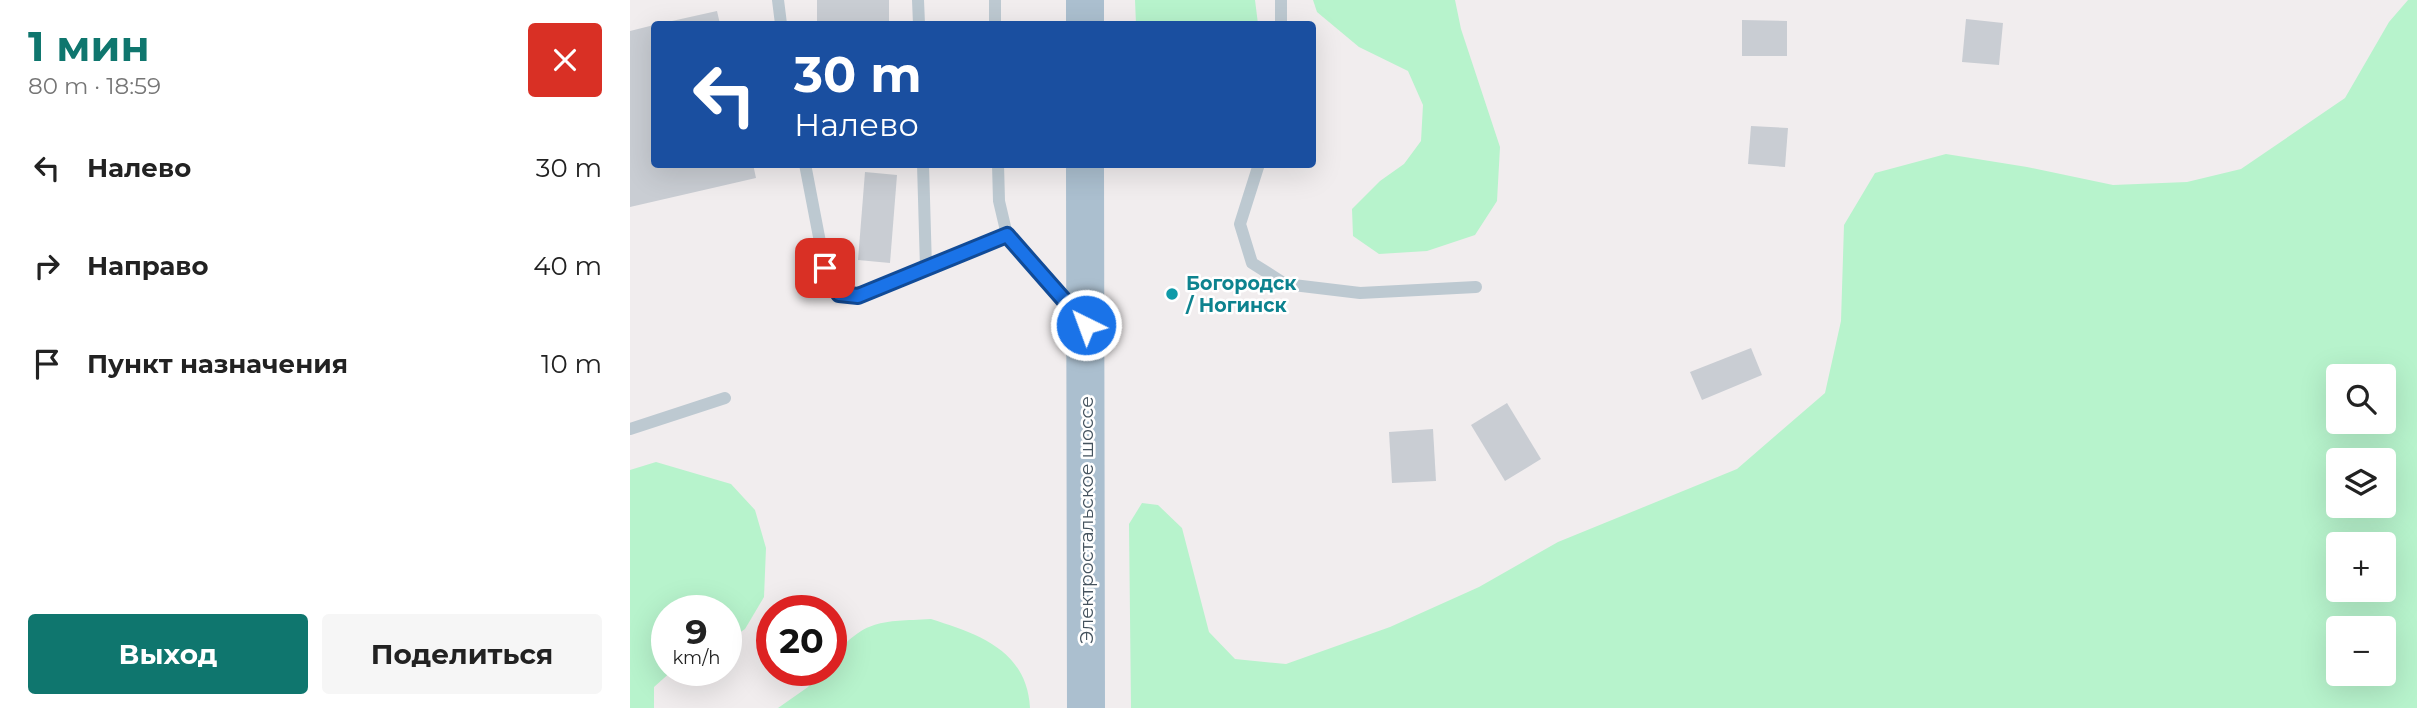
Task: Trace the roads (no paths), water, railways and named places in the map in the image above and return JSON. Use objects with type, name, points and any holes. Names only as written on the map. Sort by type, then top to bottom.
[{"type":"main road","points":[[1085,0],[1085,21]]},
{"type":"main road","name":"Электростальское шоссе","points":[[1086,168],[1086,708]]},
{"type":"lane","points":[[778,0],[781,21]]},
{"type":"lane","points":[[918,0],[919,21]]},
{"type":"lane","points":[[995,0],[995,21]]},
{"type":"lane","points":[[1281,0],[1281,21]]},
{"type":"lane","points":[[806,168],[825,268],[839,294],[858,296],[1007,235]]},
{"type":"lane","points":[[923,168],[926,268]]},
{"type":"lane","points":[[998,168],[999,201],[1007,235],[1086,325]]},
{"type":"lane","points":[[1258,168],[1240,224],[1252,263],[1285,284],[1360,293],[1476,287]]},
{"type":"lane","points":[[630,429],[725,398]]},
{"type":"place","name":"Богородск / Ногинск","points":[[1172,294]]}]
